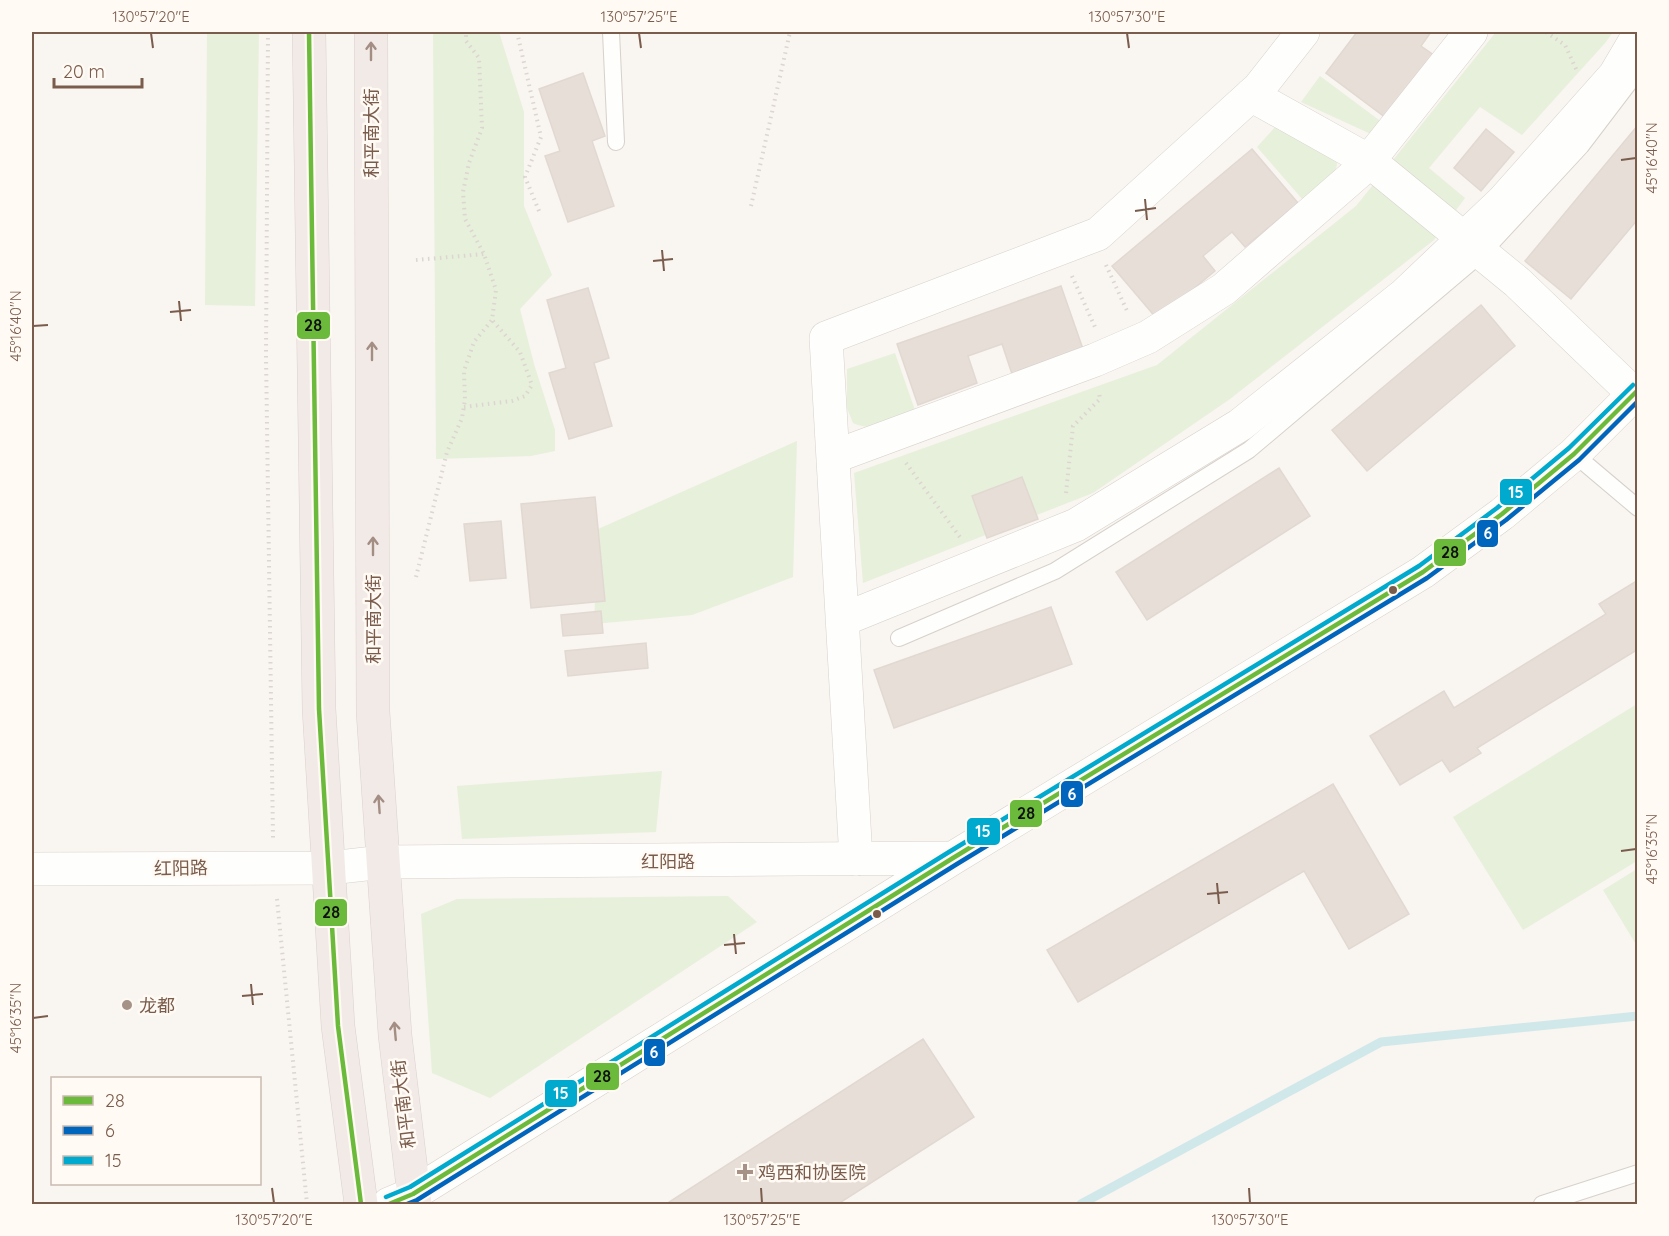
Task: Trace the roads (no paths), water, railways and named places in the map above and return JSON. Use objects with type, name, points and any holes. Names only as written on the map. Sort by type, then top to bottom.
[{"type":"highway","points":[[309,32],[319,709],[338,1026],[361,1204]]},
{"type":"highway","name":"和平南大街","points":[[371,32],[373,712],[406,1201]]},
{"type":"street","points":[[856,859],[826,338],[1098,234],[1259,88],[1303,32]]},
{"type":"street","points":[[833,457],[1102,358],[1140,340],[1224,289],[1363,168],[1471,32]]},
{"type":"street","points":[[842,620],[1076,525],[1240,425],[1404,295],[1473,245],[1503,201],[1615,75],[1638,36]]},
{"type":"street","points":[[406,1201],[953,858],[1423,572],[1502,514],[1574,454],[1636,392],[1517,282],[1369,160],[1251,95]]},
{"type":"street","name":"红阳路","points":[[32,869],[330,868],[383,862],[953,858]]},
{"type":"lane","points":[[611,32],[616,142]]},
{"type":"lane","points":[[899,638],[1055,571],[1249,450],[1581,146],[1638,71]]},
{"type":"lane","points":[[1574,454],[1638,508]]},
{"type":"lane","points":[[1542,1204],[1638,1173]]},
{"type":"waterway","points":[[1081,1204],[1381,1042],[1638,1016]]},
{"type":"place","name":"龙都","points":[[127,1005]]},
{"type":"place","name":"鸡西和协医院","points":[[745,1172]]}]
